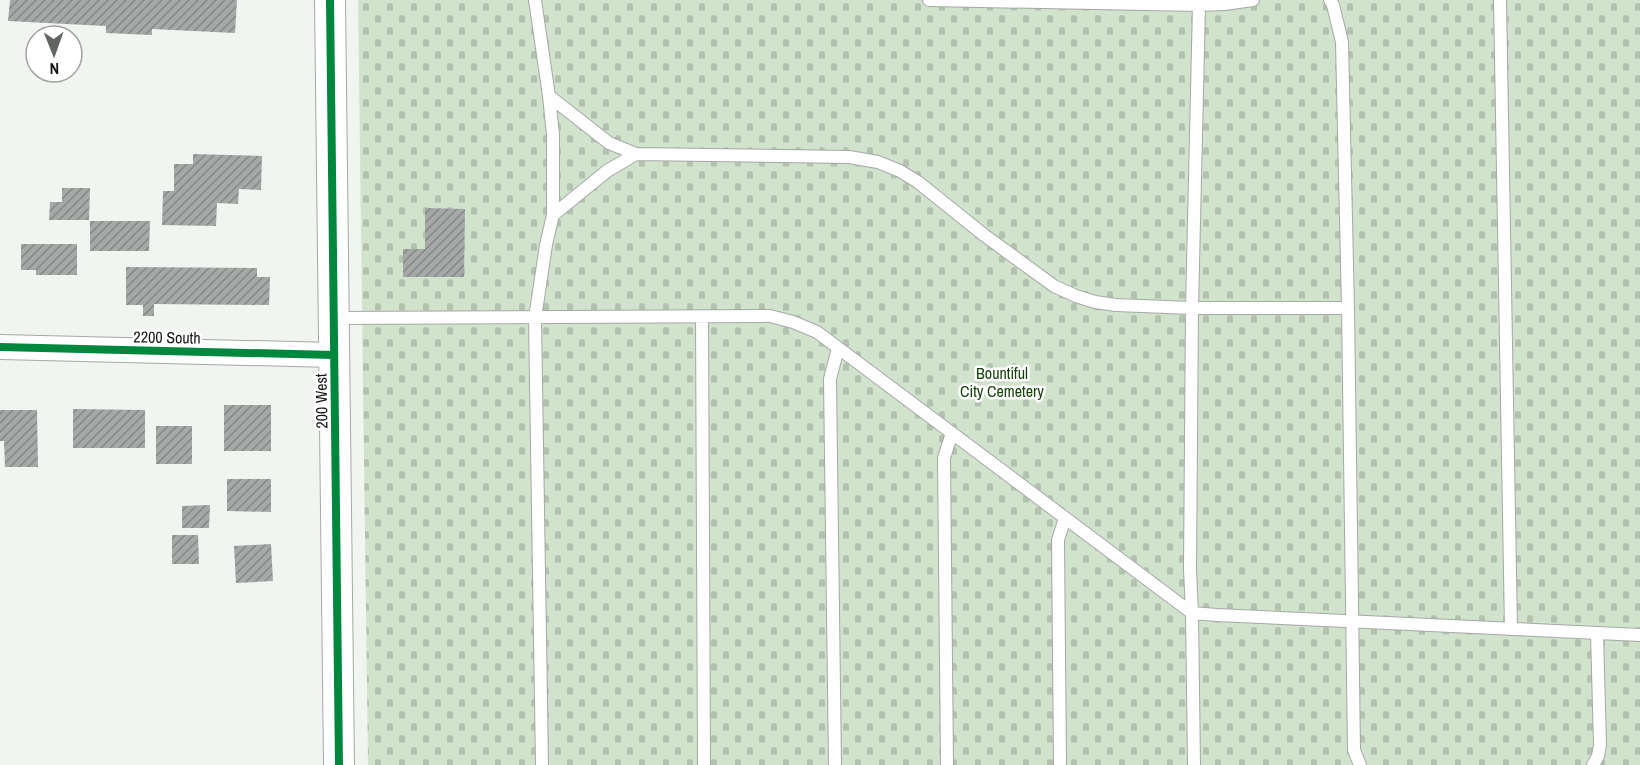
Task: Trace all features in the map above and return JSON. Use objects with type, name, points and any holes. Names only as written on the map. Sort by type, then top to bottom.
[{"type":"street","name":"200 West","points":[[330,0],[339,765]]},
{"type":"street","name":"2200 South","points":[[0,347],[334,355]]},
{"type":"lane","points":[[535,0],[553,135],[553,215],[535,318],[542,765]]},
{"type":"lane","points":[[929,0],[1199,5],[1253,0]]},
{"type":"lane","points":[[1330,0],[1342,42],[1354,750],[1360,765]]},
{"type":"lane","points":[[1500,0],[1511,629]]},
{"type":"lane","points":[[1194,765],[1190,570],[1192,308],[1199,5]]},
{"type":"lane","points":[[549,96],[609,143],[636,154],[849,157],[878,162],[918,182],[984,235],[1054,286],[1095,302],[1116,306],[1192,308],[1348,308]]},
{"type":"lane","points":[[553,215],[607,171],[636,154]]},
{"type":"lane","points":[[333,318],[770,316],[794,322],[817,332],[1192,613],[1640,635]]},
{"type":"lane","points":[[702,317],[704,765]]},
{"type":"lane","points":[[835,765],[830,379],[838,348]]},
{"type":"lane","points":[[947,765],[944,458],[952,433]]},
{"type":"lane","points":[[1060,765],[1058,540],[1065,518]]},
{"type":"lane","points":[[1593,765],[1600,745],[1597,633]]},
{"type":"green space","name":"Bountiful City Cemetery","points":[[358,0],[1640,0],[1640,765],[368,765]]},
{"type":"building","points":[[10,0],[237,0],[235,33],[152,29],[152,35],[106,33],[106,26],[8,21]]},
{"type":"building","points":[[193,154],[262,156],[261,190],[239,189],[238,204],[217,203],[216,226],[162,225],[163,191],[174,191],[174,164],[193,164]]},
{"type":"building","points":[[62,188],[90,188],[89,220],[49,220],[50,202],[62,202]]},
{"type":"building","points":[[425,208],[465,209],[464,277],[403,277],[403,249],[425,249]]},
{"type":"building","points":[[90,221],[150,221],[149,251],[90,251]]},
{"type":"building","points":[[21,244],[77,244],[77,275],[36,275],[36,270],[21,270]]},
{"type":"building","points":[[126,267],[257,268],[257,277],[270,277],[269,305],[154,304],[154,316],[143,316],[143,305],[126,305]]},
{"type":"building","points":[[224,405],[271,405],[271,451],[224,451]]},
{"type":"building","points":[[73,409],[145,410],[145,448],[73,448]]},
{"type":"building","points":[[0,410],[37,410],[38,467],[5,467],[4,441],[0,441]]},
{"type":"building","points":[[156,426],[192,426],[192,464],[156,464]]},
{"type":"building","points":[[227,479],[271,479],[271,512],[227,511]]},
{"type":"building","points":[[210,505],[209,528],[182,528],[182,506]]},
{"type":"building","points":[[172,535],[198,535],[199,564],[172,564]]},
{"type":"building","points":[[271,544],[273,581],[236,583],[234,546]]},
{"type":"cycle path","points":[[330,0],[339,765]]},
{"type":"cycle path","points":[[0,347],[334,355]]}]
